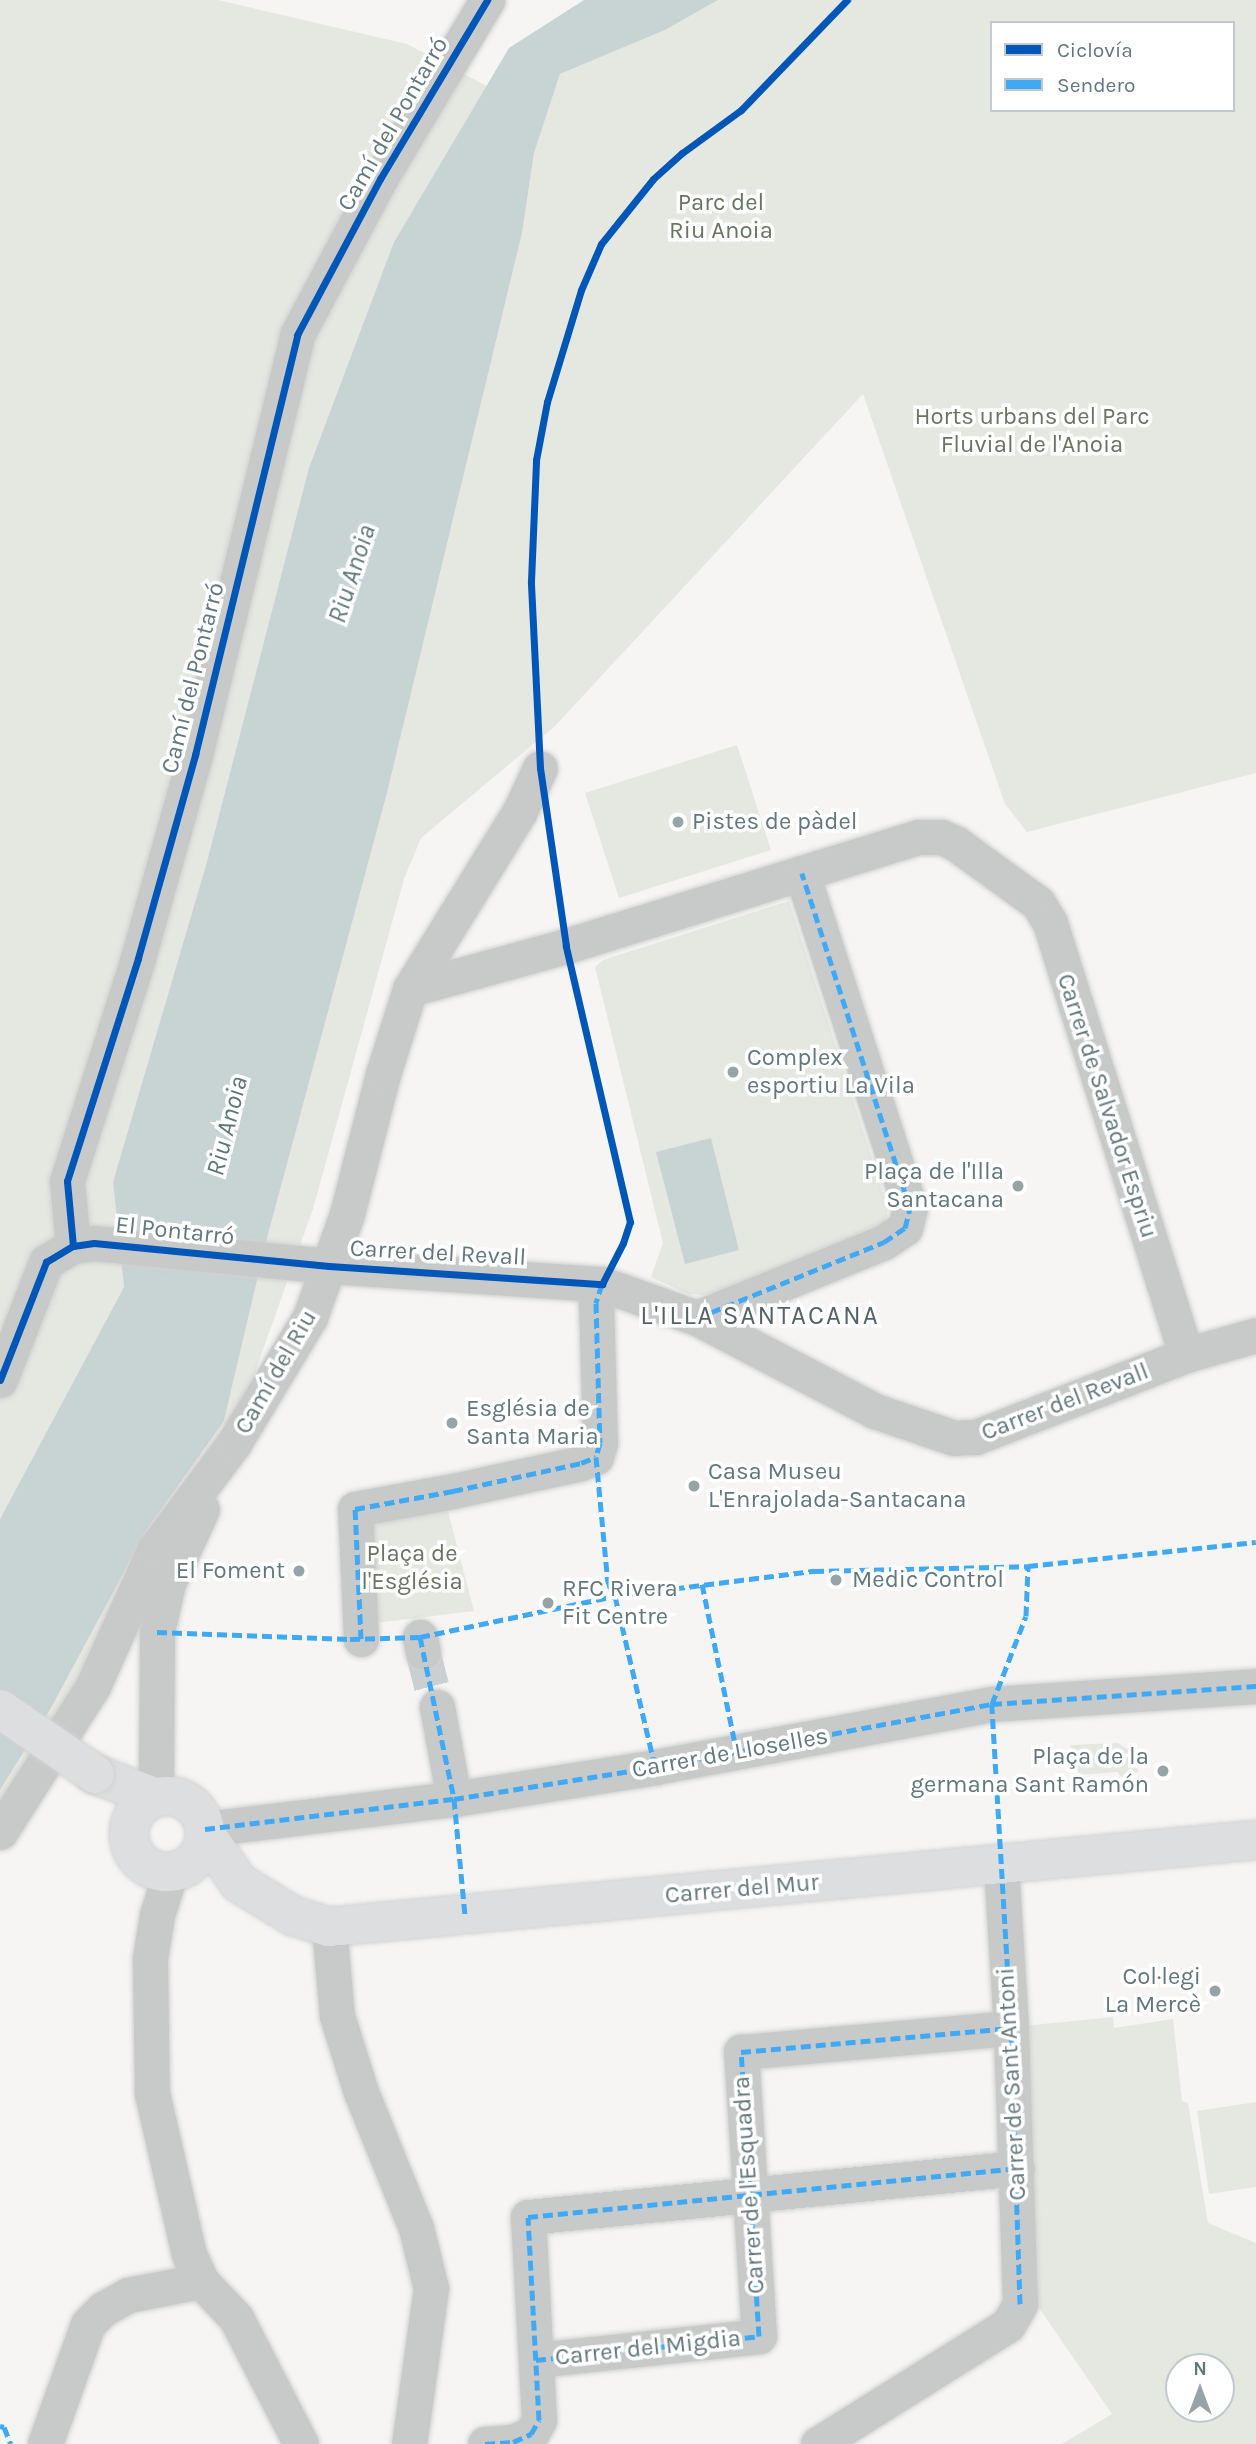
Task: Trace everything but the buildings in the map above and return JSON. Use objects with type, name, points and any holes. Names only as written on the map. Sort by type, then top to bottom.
[{"type":"main road","points":[[0,1709],[95,1774],[148,1805],[180,1800],[190,1805],[198,1813],[205,1831],[239,1883]]},
{"type":"main road","points":[[148,1805],[130,1845],[139,1861],[155,1870],[176,1870],[239,1883]]},
{"type":"main road","points":[[176,1870],[195,1861],[200,1853],[205,1831]]},
{"type":"main road","name":"Carrer del Mur","points":[[239,1883],[293,1916],[329,1927],[1256,1840]]},
{"type":"street","name":"Camí del Pontarró","points":[[73,1246],[66,1181],[138,958],[195,755],[297,335],[380,179],[487,0]]},
{"type":"street","name":"Camí del Riu","points":[[0,1832],[93,1686],[154,1550],[234,1443],[302,1334],[329,1266],[360,1172],[383,1074],[410,989],[520,811],[540,768]]},
{"type":"street","name":"Carrer de Salvador Espriu","points":[[410,989],[566,946],[919,837],[941,837],[955,842],[1038,902],[1050,923],[1186,1355]]},
{"type":"street","points":[[696,1318],[884,1242],[905,1228],[910,1208],[802,873]]},
{"type":"street","name":"El Pontarró","points":[[73,1246],[112,1243],[272,1261]]},
{"type":"street","points":[[0,1380],[46,1262],[73,1246]]},
{"type":"street","name":"Carrer del Revall","points":[[272,1261],[602,1284],[696,1318],[875,1411],[954,1438],[976,1437],[1186,1355],[1256,1335]]},
{"type":"street","points":[[361,1639],[355,1509],[453,1492],[581,1463],[596,1457],[600,1443],[596,1303],[602,1284]]},
{"type":"street","points":[[148,1805],[156,1779],[157,1632],[168,1583],[234,1443]]},
{"type":"street","name":"Carrer de Lloselles","points":[[205,1831],[454,1799],[668,1765],[992,1704],[1256,1686]]},
{"type":"street","points":[[437,1707],[454,1799]]},
{"type":"street","name":"Carrer de Sant Antoni","points":[[818,2444],[1008,2325],[1020,2304],[1011,2028],[1001,1864]]},
{"type":"street","points":[[176,1870],[157,1915],[150,1958],[152,2093],[189,2254],[201,2281],[236,2318],[301,2444]]},
{"type":"street","points":[[329,1927],[337,2016],[361,2092],[416,2228],[431,2288],[409,2444]]},
{"type":"street","name":"Carrer de l'Esquadra","points":[[759,2336],[741,2052],[1011,2028]]},
{"type":"street","points":[[485,2444],[513,2442],[531,2434],[539,2420],[528,2217],[1017,2168]]},
{"type":"street","points":[[45,2444],[88,2324],[103,2309],[128,2295],[201,2281]]},
{"type":"street","name":"Carrer del Migdia","points":[[536,2360],[759,2336]]},
{"type":"green space","points":[[0,0],[218,0],[407,44],[487,86],[394,242],[113,1182],[124,1287],[0,1519]]},
{"type":"green space","points":[[718,0],[1256,0],[1256,773],[1027,832],[1005,804],[863,394],[555,726],[421,838],[404,879],[313,1209],[249,1389],[0,1810],[0,1790],[52,1705],[146,1531],[224,1421],[266,1242],[387,793],[522,233],[534,153],[560,74],[665,30]]},
{"type":"green space","name":"Pistes de pàdel","points":[[737,745],[771,850],[619,898],[585,793]]},
{"type":"green space","name":"Complex esportiu La Vila","points":[[789,901],[888,1208],[887,1217],[882,1224],[721,1290],[705,1295],[688,1294],[651,1277],[663,1243],[595,967],[603,960]]},
{"type":"green space","name":"Plaça de l'Església","points":[[441,1507],[448,1511],[474,1611],[367,1624],[370,1522]]},
{"type":"green space","points":[[1118,1743],[1129,1750],[1132,1765],[1139,1770],[1131,1780],[1124,1780],[1117,1772],[1079,1775],[1070,1745]]},
{"type":"green space","points":[[1113,2017],[1114,2028],[1173,2019],[1182,2101],[1188,2103],[1208,2223],[1256,2243],[1256,2444],[1062,2444],[1112,2414],[1037,2305],[1029,2300],[1023,2026]]},
{"type":"green space","points":[[1256,2102],[1256,2187],[1209,2194],[1197,2111]]},
{"type":"water","name":"Riu Anoia","points":[[584,0],[718,0],[665,30],[560,74],[534,153],[522,233],[387,793],[266,1242],[224,1421],[146,1531],[52,1706],[0,1790],[0,1519],[124,1287],[113,1182],[207,862],[309,468],[394,242],[509,48]]},
{"type":"water","points":[[711,1138],[739,1250],[685,1264],[656,1152]]},
{"type":"tunnel","points":[[423,1652],[437,1707]]},
{"type":"marked path","points":[[697,1318],[884,1242],[905,1228],[910,1208],[802,873]]},
{"type":"marked path","points":[[602,1284],[596,1303],[600,1443],[596,1457],[608,1583],[615,1596],[655,1767]]},
{"type":"marked path","points":[[361,1639],[355,1509],[453,1491],[581,1463],[596,1457]]},
{"type":"marked path","points":[[157,1632],[350,1639],[420,1637],[615,1596],[814,1571],[1028,1566],[1256,1542]]},
{"type":"marked path","points":[[1020,2304],[1011,2028],[992,1704],[1026,1616],[1028,1566]]},
{"type":"marked path","points":[[702,1584],[737,1753]]},
{"type":"marked path","points":[[420,1637],[454,1799],[465,1915]]},
{"type":"marked path","points":[[205,1829],[454,1799],[655,1767],[992,1704],[1256,1686]]},
{"type":"marked path","points":[[536,2360],[759,2336],[741,2052],[1011,2028]]},
{"type":"marked path","points":[[485,2444],[513,2442],[531,2434],[539,2420],[528,2217],[1017,2168]]},
{"type":"marked path","points":[[0,2426],[4,2427],[11,2444]]},
{"type":"cycle path","points":[[73,1246],[67,1181],[138,958],[195,755],[297,335],[380,179],[487,0]]},
{"type":"cycle path","points":[[0,1380],[46,1262],[73,1246],[94,1243],[329,1266],[602,1284],[623,1243],[630,1222],[566,946],[540,768],[531,581],[536,460],[547,402],[581,290],[601,244],[653,179],[682,153],[741,110],[847,0]]},
{"type":"place","name":"Pistes de pàdel","points":[[678,822]]},
{"type":"place","name":"Complex esportiu La Vila","points":[[733,1072]]},
{"type":"place","name":"Plaça de l'Illa Santacana","points":[[1018,1186]]},
{"type":"place","name":"Església de Santa Maria","points":[[452,1423]]},
{"type":"place","name":"Casa Museu L'Enrajolada-Santacana","points":[[694,1486]]},
{"type":"place","name":"El Foment","points":[[299,1571]]},
{"type":"place","name":"Medic Control","points":[[836,1580]]},
{"type":"place","name":"RFC Rivera Fit Centre","points":[[548,1603]]},
{"type":"place","name":"Plaça de la germana Sant Ramón","points":[[1163,1771]]},
{"type":"place","name":"Col·legi La Mercè","points":[[1215,1991]]},
{"type":"district","name":"L'ILLA SANTACANA","points":[[760,1316]]},
{"type":"park label","name":"Parc del Riu Anoia","points":[[721,217]]},
{"type":"park label","name":"Horts urbans del Parc Fluvial de l'Anoia","points":[[1032,431]]}]
